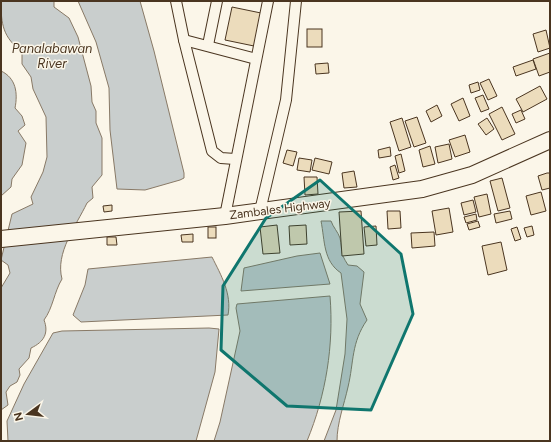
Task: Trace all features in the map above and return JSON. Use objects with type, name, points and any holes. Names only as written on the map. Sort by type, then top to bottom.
[{"type":"main road","name":"Zambales Highway","points":[[1,239],[225,216],[345,201],[422,189],[472,175],[550,140]]},
{"type":"street","points":[[176,1],[184,40],[212,151],[217,157],[235,159]]},
{"type":"street","points":[[208,45],[217,1]]},
{"type":"street","points":[[225,216],[235,159],[268,1]]},
{"type":"street","points":[[260,211],[286,100],[296,1]]},
{"type":"street","points":[[184,40],[208,45],[256,59]]},
{"type":"highlighted area","points":[[320,180],[401,254],[413,314],[371,410],[287,406],[221,350],[223,286],[266,218]]},
{"type":"water","name":"Panalabawan River","points":[[1,1],[54,1],[54,7],[69,18],[78,37],[91,86],[92,102],[96,111],[96,123],[102,138],[102,175],[92,187],[93,198],[87,203],[72,230],[64,250],[61,259],[62,279],[44,320],[46,333],[39,343],[31,348],[29,358],[19,369],[20,375],[17,382],[10,386],[6,392],[8,405],[1,410],[1,288],[10,273],[8,265],[1,260],[12,214],[33,204],[31,197],[43,172],[47,157],[46,117],[33,89],[31,77],[22,64],[22,52],[11,41],[4,30]]},
{"type":"water","points":[[78,1],[140,1],[154,51],[184,178],[145,190],[117,189],[110,130],[109,88],[96,42]]},
{"type":"water","points":[[1,71],[10,78],[15,86],[15,108],[22,116],[25,125],[18,131],[26,143],[22,165],[12,179],[11,187],[1,196]]},
{"type":"water","points":[[321,221],[331,221],[340,238],[342,254],[348,265],[357,266],[364,272],[360,304],[367,320],[358,337],[354,353],[350,378],[339,421],[337,441],[324,441],[336,410],[345,354],[347,319],[341,273],[335,268],[328,257],[324,243]]},
{"type":"water","points":[[320,253],[330,284],[241,291],[244,268],[297,256]]},
{"type":"water","points":[[212,257],[227,292],[229,307],[228,315],[81,322],[73,315],[85,285],[88,269]]},
{"type":"water","points":[[330,296],[331,333],[327,370],[324,388],[314,424],[307,441],[214,441],[220,422],[240,331],[236,308],[237,304]]},
{"type":"water","points":[[219,329],[215,372],[196,441],[8,441],[7,421],[24,384],[53,333],[62,331]]},
{"type":"building","points":[[232,7],[261,13],[254,46],[225,40]]},
{"type":"building","points":[[307,29],[322,29],[322,47],[307,47]]},
{"type":"building","points":[[546,30],[550,48],[538,52],[533,34]]},
{"type":"building","points":[[550,53],[550,72],[539,76],[533,59]]},
{"type":"building","points":[[533,60],[536,69],[516,76],[513,67]]},
{"type":"building","points":[[328,63],[329,73],[316,74],[315,64]]},
{"type":"building","points":[[489,79],[497,96],[488,100],[480,83]]},
{"type":"building","points":[[478,82],[480,90],[471,93],[469,85]]},
{"type":"building","points":[[540,86],[547,99],[523,112],[516,99]]},
{"type":"building","points":[[483,95],[489,109],[481,112],[475,98]]},
{"type":"building","points":[[463,98],[470,116],[459,121],[451,104]]},
{"type":"building","points":[[437,105],[442,116],[431,122],[426,111]]},
{"type":"building","points":[[502,107],[515,134],[502,140],[489,114]]},
{"type":"building","points":[[521,110],[525,119],[516,123],[512,114]]},
{"type":"building","points":[[417,117],[426,143],[414,147],[405,121]]},
{"type":"building","points":[[402,118],[411,147],[399,151],[390,122]]},
{"type":"building","points":[[487,118],[494,129],[486,135],[478,124]]},
{"type":"building","points":[[465,135],[470,152],[455,157],[449,140]]},
{"type":"building","points":[[449,144],[452,159],[438,163],[435,147]]},
{"type":"building","points":[[430,146],[435,164],[423,167],[419,150]]},
{"type":"building","points":[[390,147],[391,156],[379,158],[378,150]]},
{"type":"building","points":[[287,150],[297,152],[293,166],[283,163]]},
{"type":"building","points":[[401,154],[405,171],[399,173],[395,156]]},
{"type":"building","points":[[299,158],[312,160],[310,172],[297,170]]},
{"type":"building","points":[[315,158],[332,162],[329,174],[312,170]]},
{"type":"building","points":[[395,165],[399,178],[393,180],[390,167]]},
{"type":"building","points":[[354,171],[357,187],[344,188],[342,173]]},
{"type":"building","points":[[550,173],[550,188],[542,190],[538,176]]},
{"type":"building","points":[[304,177],[317,177],[318,194],[305,195]]},
{"type":"building","points":[[502,178],[510,208],[498,211],[490,181]]},
{"type":"building","points":[[541,192],[546,211],[531,215],[526,196]]},
{"type":"building","points":[[487,194],[491,214],[479,217],[474,197]]},
{"type":"building","points":[[473,200],[476,212],[464,215],[461,203]]},
{"type":"building","points":[[112,205],[112,211],[104,212],[103,206]]},
{"type":"building","points":[[449,208],[453,232],[436,235],[432,211]]},
{"type":"building","points":[[361,211],[364,254],[342,256],[339,212]]},
{"type":"building","points":[[387,211],[400,211],[401,228],[388,229]]},
{"type":"building","points":[[510,211],[512,219],[496,223],[494,214]]},
{"type":"building","points":[[476,214],[477,220],[466,223],[464,217]]},
{"type":"building","points":[[478,221],[480,227],[469,230],[467,224]]},
{"type":"building","points":[[277,225],[280,253],[263,254],[260,227]]},
{"type":"building","points":[[306,225],[307,244],[290,245],[289,226]]},
{"type":"building","points":[[376,226],[377,245],[366,246],[364,227]]},
{"type":"building","points":[[532,226],[534,235],[527,237],[524,228]]},
{"type":"building","points":[[208,227],[216,227],[216,238],[208,238]]},
{"type":"building","points":[[517,227],[521,239],[515,241],[511,229]]},
{"type":"building","points":[[434,232],[435,246],[412,248],[411,233]]},
{"type":"building","points":[[193,234],[193,242],[182,242],[181,235]]},
{"type":"building","points":[[107,237],[116,237],[117,245],[107,245]]},
{"type":"building","points":[[501,242],[507,270],[488,275],[482,246]]}]
